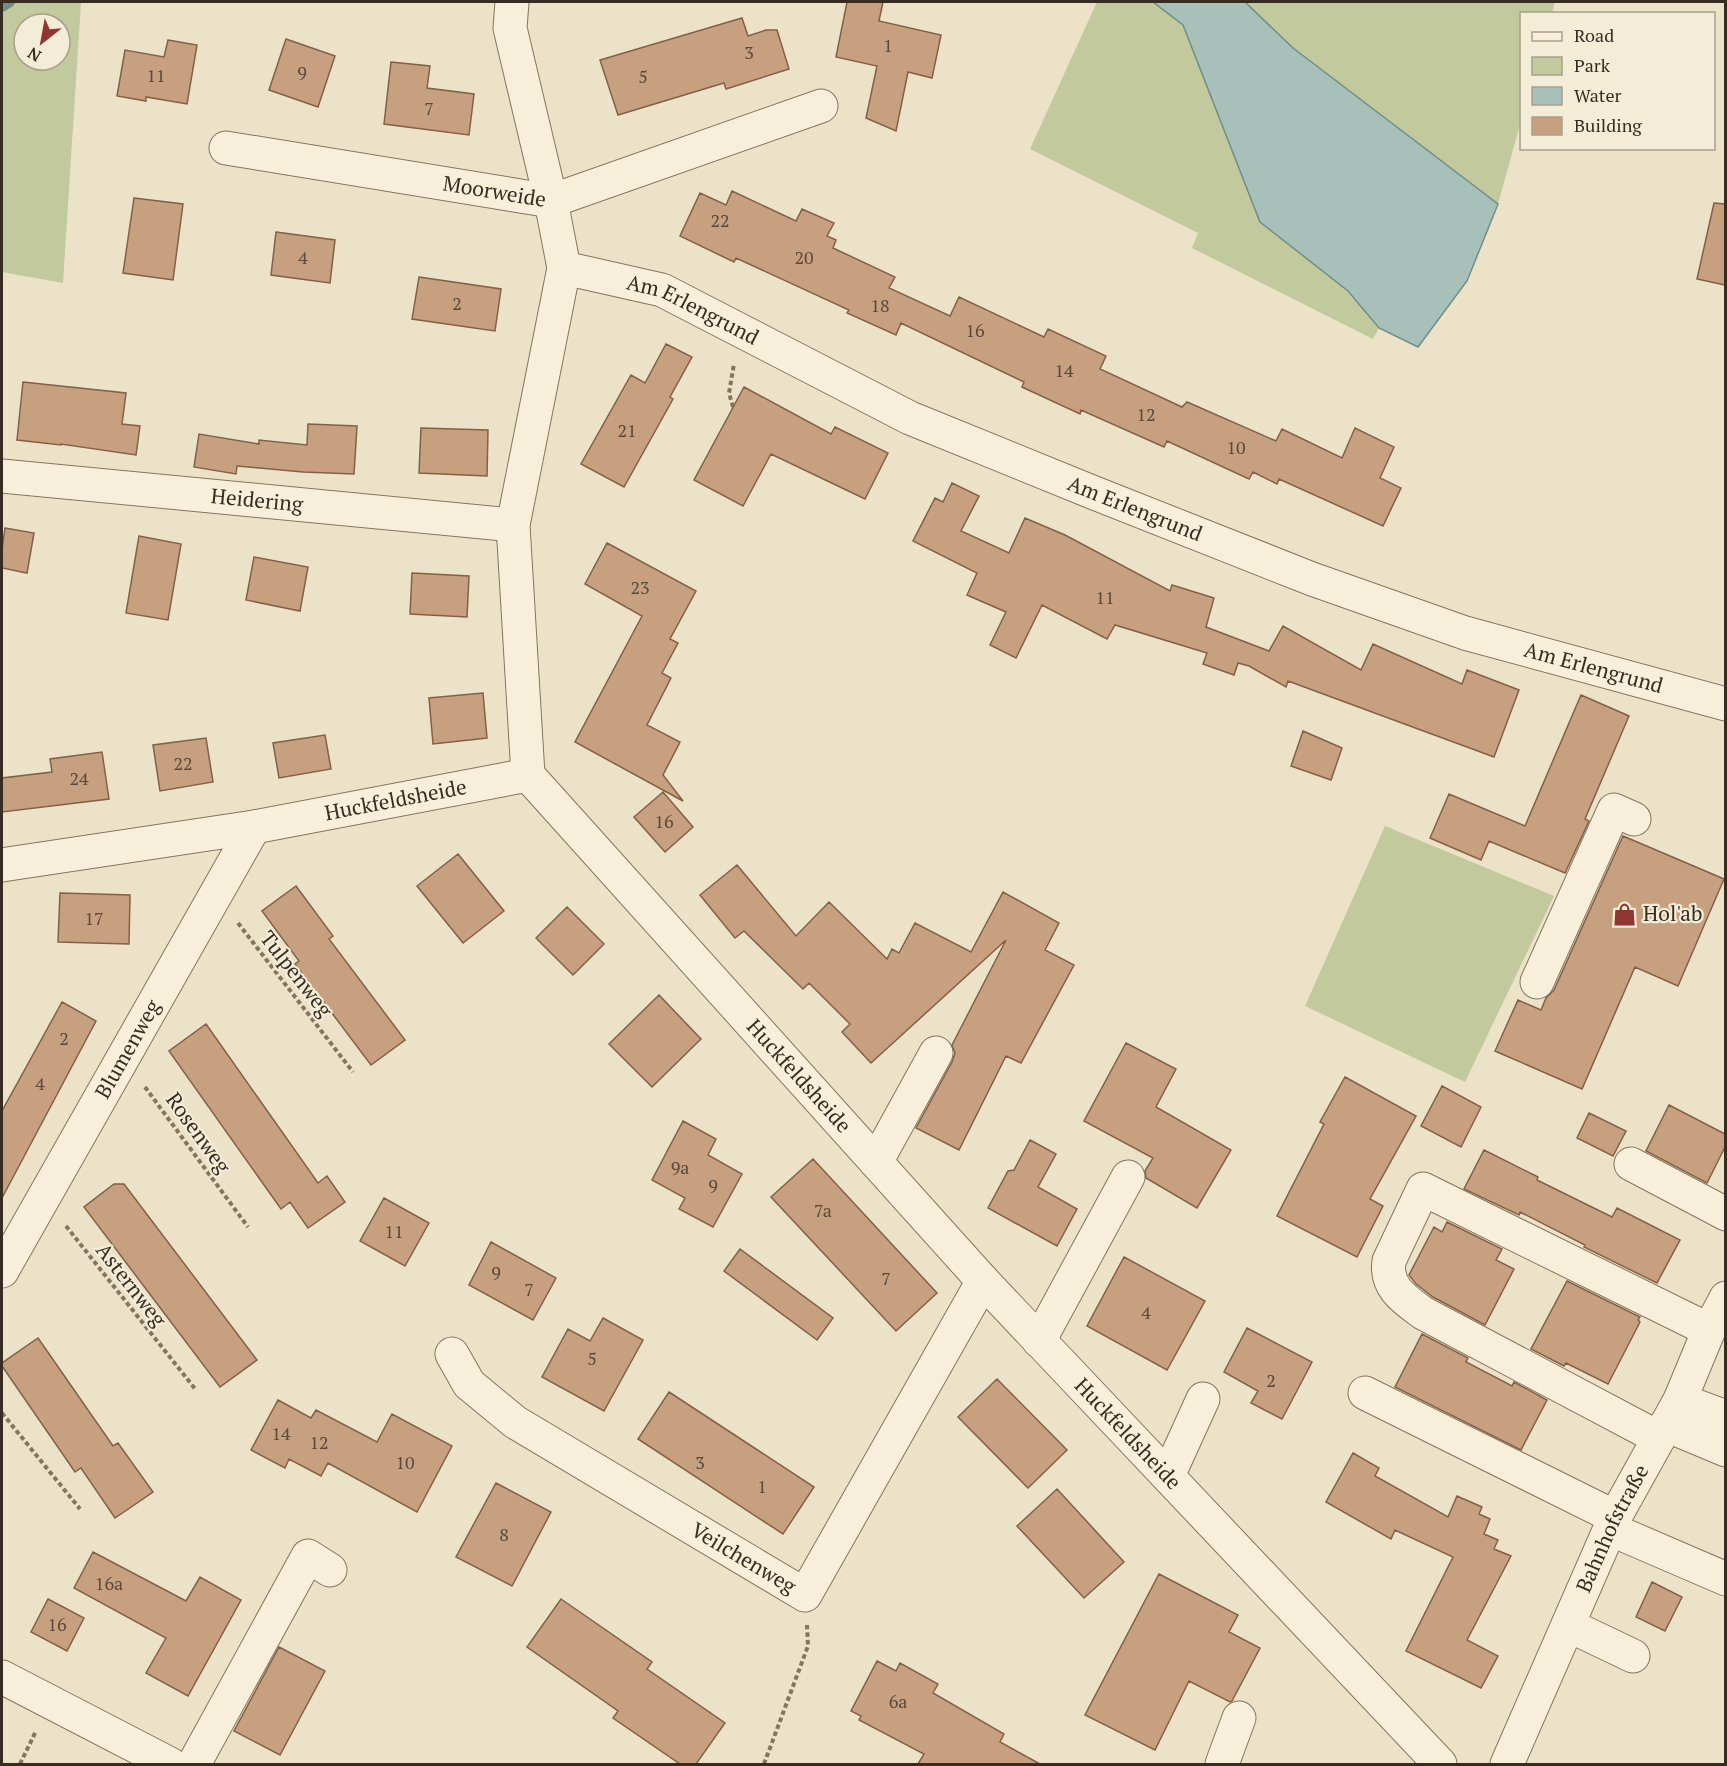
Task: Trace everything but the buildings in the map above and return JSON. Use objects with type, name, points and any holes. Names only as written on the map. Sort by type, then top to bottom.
[{"type":"street","points":[[512,2],[510,28],[564,268],[513,525],[528,775]]},
{"type":"street","name":"Moorweide","points":[[226,148],[550,201],[821,106]]},
{"type":"street","name":"Am Erlengrund","points":[[564,268],[662,290],[910,418],[1312,579],[1464,633],[1725,704]]},
{"type":"street","name":"Heidering","points":[[2,476],[513,525]]},
{"type":"street","name":"Huckfeldsheide","points":[[2,865],[254,827],[528,775],[983,1281],[1440,1764]]},
{"type":"street","points":[[1536,982],[1614,810],[1634,819]]},
{"type":"street","name":"Blumenweg","points":[[2,1271],[254,827]]},
{"type":"street","points":[[876,1162],[936,1053]]},
{"type":"street","points":[[1631,1164],[1725,1214]]},
{"type":"street","points":[[1039,1341],[1128,1177]]},
{"type":"street","points":[[1709,1330],[1424,1189],[1389,1261],[1388,1274],[1394,1288],[1423,1313],[1668,1421],[1725,1449]]},
{"type":"street","name":"Veilchenweg","points":[[452,1354],[469,1384],[515,1422],[805,1595],[983,1281]]},
{"type":"street","name":"Bahnhofstraße","points":[[1507,1764],[1612,1523],[1668,1421],[1725,1298]]},
{"type":"street","points":[[1365,1393],[1612,1523],[1725,1579]]},
{"type":"street","points":[[1168,1476],[1203,1399]]},
{"type":"street","points":[[1668,1421],[1725,1417]]},
{"type":"street","points":[[194,1764],[308,1556],[330,1570]]},
{"type":"street","points":[[1568,1625],[1633,1656]]},
{"type":"street","points":[[2,1677],[170,1764]]},
{"type":"street","points":[[1222,1764],[1239,1718]]},
{"type":"path","points":[[733,407],[729,393],[741,331]]},
{"type":"path","name":"Tulpenweg","points":[[216,894],[353,1072]]},
{"type":"path","name":"Rosenweg","points":[[123,1057],[248,1227]]},
{"type":"path","name":"Asternweg","points":[[43,1197],[196,1390]]},
{"type":"path","points":[[2,1413],[80,1509]]},
{"type":"path","points":[[764,1764],[808,1646],[805,1595]]},
{"type":"green space","points":[[2,2],[81,2],[63,283],[2,272]]},
{"type":"green space","points":[[1097,2],[1153,2],[1183,25],[1260,222],[1348,291],[1379,328],[1373,339],[1192,248],[1198,233],[1030,149]]},
{"type":"green space","points":[[1245,2],[1555,2],[1552,12],[1520,12],[1520,125],[1498,204],[1293,48]]},
{"type":"green space","points":[[1385,826],[1554,896],[1465,1082],[1305,1006]]},
{"type":"water","points":[[1153,2],[1245,2],[1293,48],[1498,204],[1467,281],[1418,347],[1379,328],[1348,291],[1260,222],[1183,25]]},
{"type":"waterway","points":[[2,7],[10,2]]},
{"type":"place","name":"Hol'ab","points":[[1625,914]]}]
